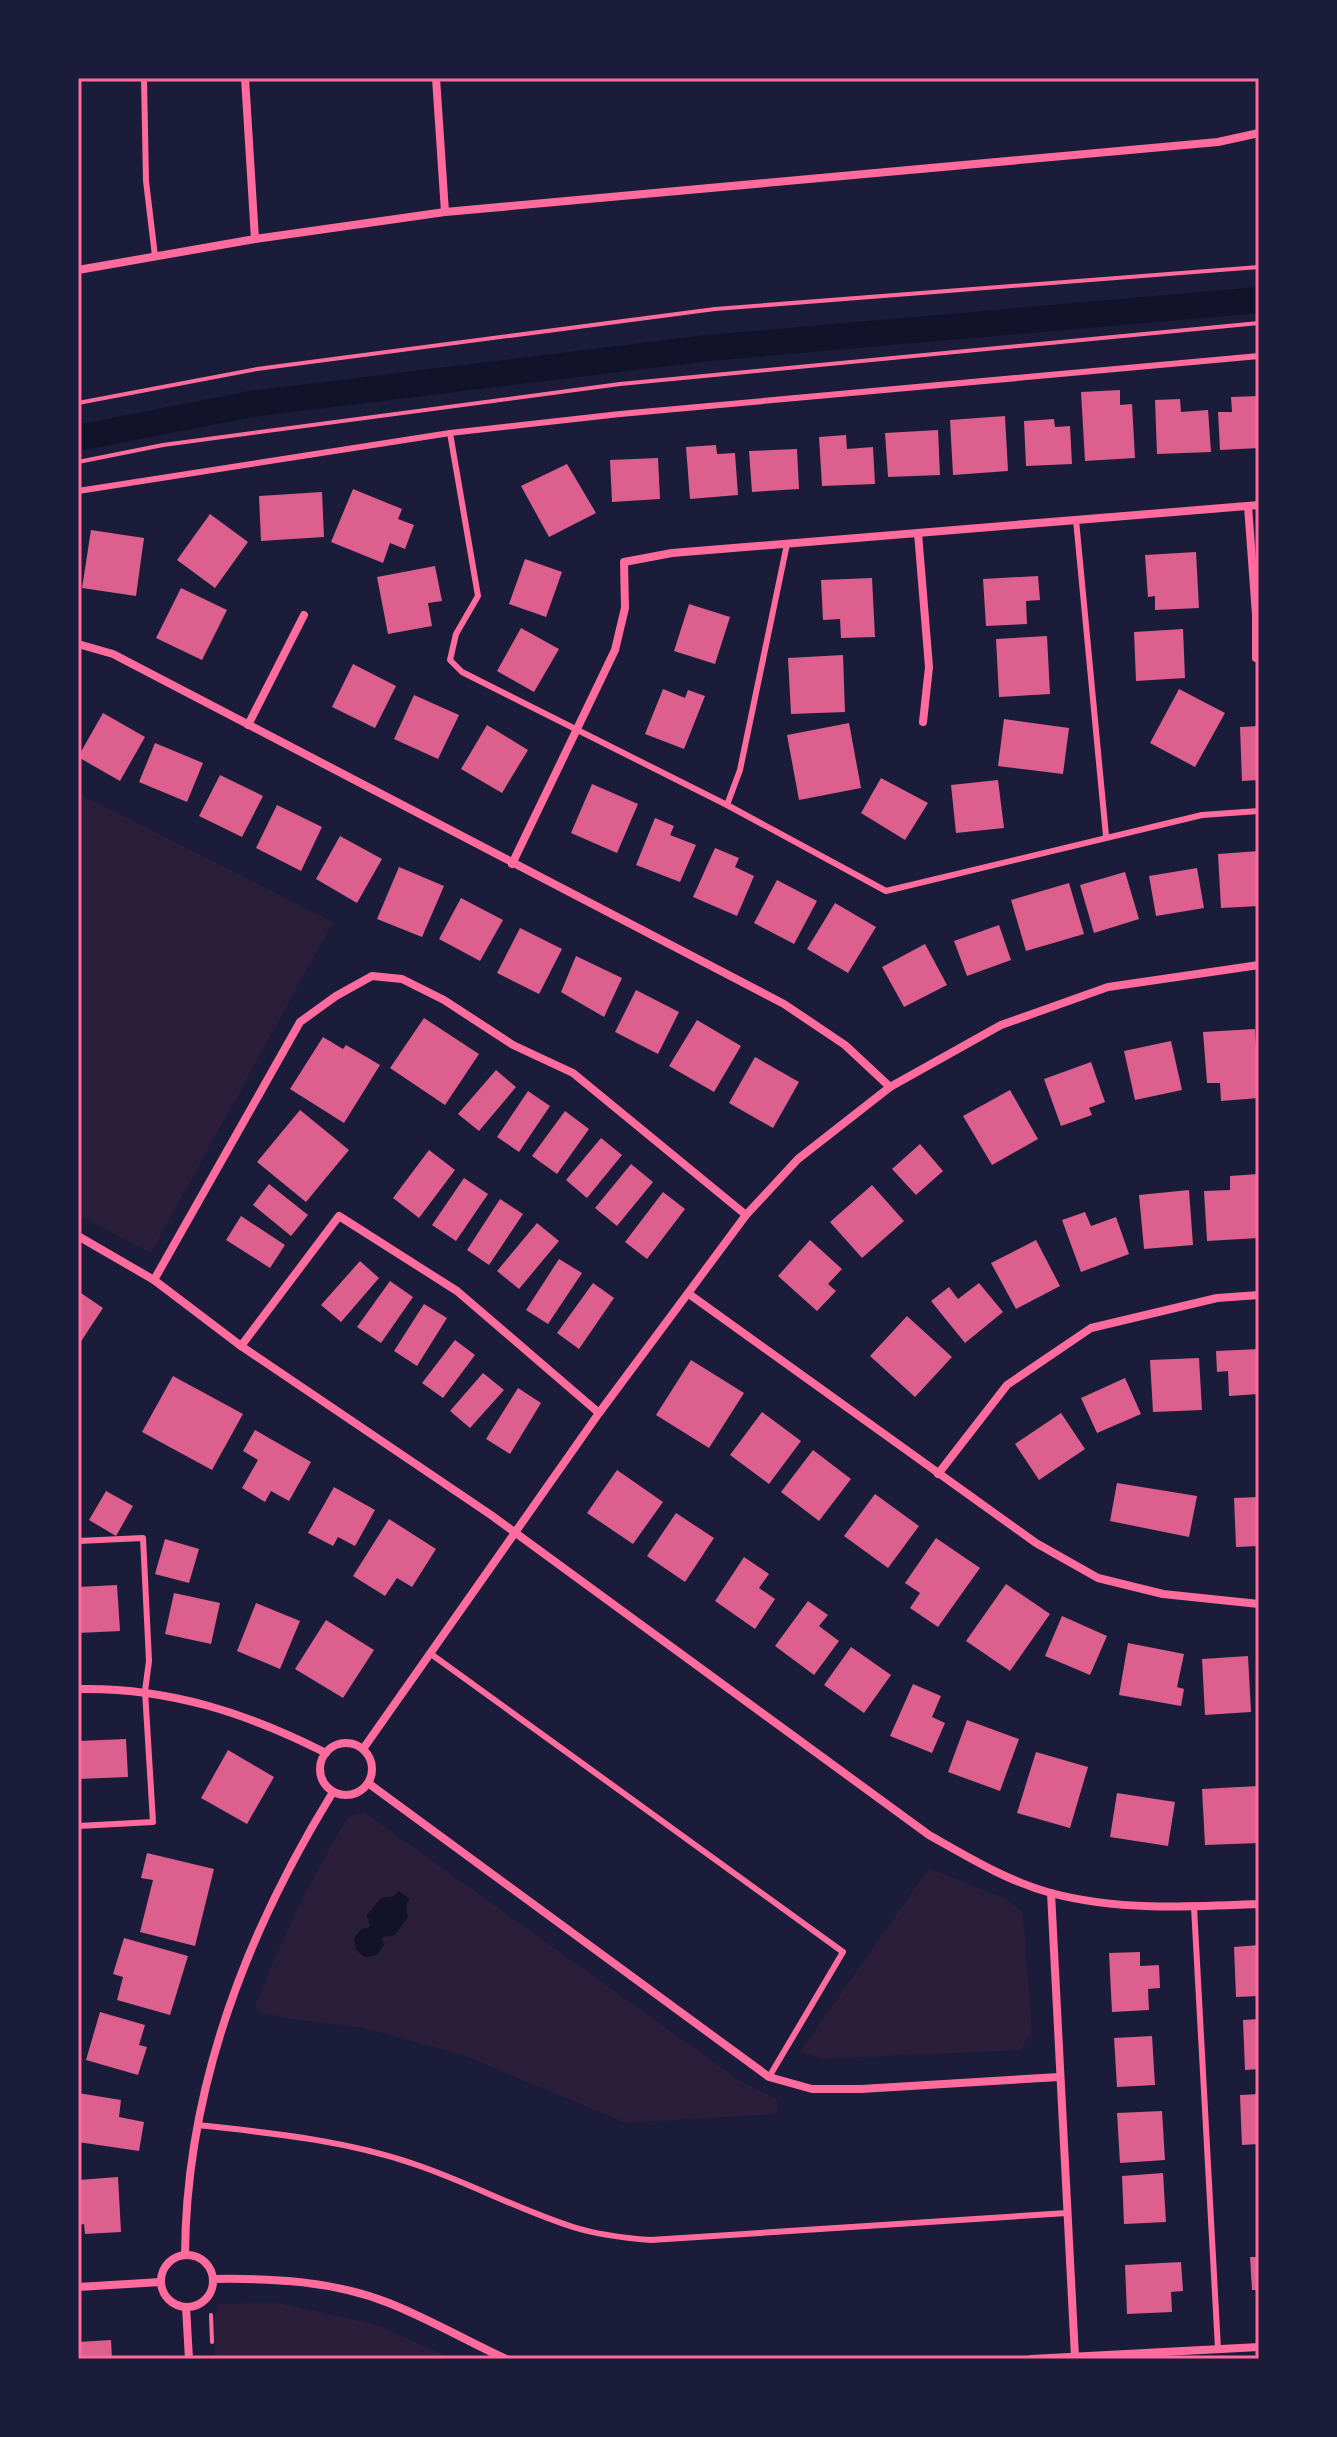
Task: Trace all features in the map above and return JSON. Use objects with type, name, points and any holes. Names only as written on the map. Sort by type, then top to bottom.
[{"type":"street","points":[[245,78],[255,239]]},
{"type":"street","points":[[436,78],[445,212]]},
{"type":"street","points":[[78,270],[255,239],[445,212],[1218,142],[1259,133]]},
{"type":"street","points":[[512,864],[615,650],[625,608],[624,562],[672,553],[1259,505]]},
{"type":"street","points":[[1248,506],[1256,658]]},
{"type":"street","points":[[918,533],[929,667],[923,722]]},
{"type":"street","points":[[248,725],[304,615]]},
{"type":"street","points":[[78,644],[113,654],[784,1004],[845,1045],[890,1087]]},
{"type":"street","points":[[363,1749],[599,1413],[746,1215],[798,1159],[890,1087],[1001,1025],[1108,987],[1259,965]]},
{"type":"street","points":[[154,1280],[300,1022],[336,996],[372,976],[402,979],[444,1000],[513,1045],[573,1073],[746,1215]]},
{"type":"street","points":[[241,1346],[339,1216],[457,1291],[599,1413]]},
{"type":"street","points":[[78,1236],[154,1280],[241,1346],[515,1533],[929,1835],[995,1872],[1051,1893],[1127,1905],[1194,1907],[1259,1904]]},
{"type":"street","points":[[689,1294],[1036,1543],[1098,1578],[1163,1594],[1259,1604]]},
{"type":"street","points":[[938,1474],[1007,1385],[1091,1328],[1217,1298],[1259,1295]]},
{"type":"street","points":[[78,1689],[145,1691],[233,1712],[269,1725],[326,1753]]},
{"type":"street","points":[[344,1744],[363,1749],[372,1766],[368,1783],[352,1795],[333,1792],[326,1786],[320,1770],[326,1753],[344,1744]]},
{"type":"street","points":[[368,1783],[769,2077],[812,2089],[837,2089],[1059,2077]]},
{"type":"street","points":[[185,2255],[198,2125],[221,2026],[274,1895],[333,1792]]},
{"type":"street","points":[[1051,1893],[1075,2357]]},
{"type":"street","points":[[185,2255],[204,2261],[213,2279],[213,2287],[206,2299],[186,2307],[172,2302],[162,2290],[165,2267],[170,2261],[185,2255]]},
{"type":"street","points":[[213,2279],[296,2281],[347,2290],[390,2303],[506,2359]]},
{"type":"street","points":[[78,2287],[161,2282]]},
{"type":"street","points":[[186,2307],[189,2359]]},
{"type":"street","points":[[1031,2359],[1259,2347]]},
{"type":"lane","points":[[144,78],[146,181],[155,256]]},
{"type":"lane","points":[[78,491],[450,433],[620,414],[1259,356]]},
{"type":"lane","points":[[450,433],[478,596],[456,634],[450,660],[462,672],[727,805],[886,891],[1202,815],[1259,811]]},
{"type":"lane","points":[[1076,520],[1106,836]]},
{"type":"lane","points":[[727,805],[740,770],[787,544]]},
{"type":"lane","points":[[78,1541],[143,1538],[149,1661],[145,1691],[153,1822],[78,1826]]},
{"type":"lane","points":[[431,1654],[843,1952],[769,2077]]},
{"type":"lane","points":[[1194,1907],[1218,2349]]},
{"type":"lane","points":[[198,2125],[277,2133],[351,2146],[413,2163],[573,2227],[613,2237],[651,2240],[1067,2213]]},
{"type":"path","points":[[78,403],[257,369],[715,309],[1259,267]]},
{"type":"path","points":[[78,462],[163,445],[620,384],[1259,323]]},
{"type":"path","points":[[211,2315],[212,2342]]},
{"type":"shaded area","points":[[78,793],[333,922],[151,1253],[78,1215]]},
{"type":"shaded area","points":[[364,1812],[739,2080],[778,2100],[777,2114],[626,2123],[463,2055],[364,2028],[283,2018],[260,2012],[255,2006],[309,1886],[348,1817]]},
{"type":"shaded area","points":[[929,1868],[1008,1900],[1023,1913],[1032,2032],[1021,2050],[821,2059],[800,2052]]},
{"type":"shaded area","points":[[399,1891],[410,1899],[406,1904],[408,1917],[395,1935],[382,1937],[384,1945],[377,1955],[365,1957],[356,1950],[354,1938],[361,1929],[370,1927],[367,1915],[381,1898],[394,1896]]},
{"type":"shaded area","points":[[278,2303],[377,2325],[453,2359],[215,2359],[213,2319],[219,2304]]},
{"type":"building","points":[[1120,390],[1120,405],[1132,404],[1135,458],[1085,461],[1081,392]]},
{"type":"building","points":[[1259,396],[1259,448],[1220,450],[1218,412],[1232,412],[1231,397]]},
{"type":"building","points":[[1180,399],[1181,412],[1208,410],[1211,452],[1157,454],[1155,400]]},
{"type":"building","points":[[1005,416],[1008,471],[953,475],[950,420]]},
{"type":"building","points":[[1054,419],[1055,427],[1070,426],[1072,464],[1026,466],[1024,421]]},
{"type":"building","points":[[938,430],[940,475],[888,477],[885,433]]},
{"type":"building","points":[[846,435],[847,449],[873,447],[875,484],[822,486],[819,437]]},
{"type":"building","points":[[716,445],[717,454],[735,453],[738,495],[690,499],[686,447]]},
{"type":"building","points":[[797,449],[799,489],[752,492],[749,451]]},
{"type":"building","points":[[658,458],[660,499],[612,502],[610,460]]},
{"type":"building","points":[[567,464],[596,513],[549,537],[521,486]]},
{"type":"building","points":[[353,489],[402,509],[398,519],[414,525],[405,549],[390,543],[383,563],[331,542]]},
{"type":"building","points":[[322,492],[324,537],[261,541],[259,496]]},
{"type":"building","points":[[210,514],[248,542],[215,588],[177,560]]},
{"type":"building","points":[[91,530],[144,538],[136,596],[82,588]]},
{"type":"building","points":[[1196,552],[1199,608],[1155,610],[1155,596],[1148,597],[1145,555]]},
{"type":"building","points":[[525,559],[562,572],[546,617],[509,604]]},
{"type":"building","points":[[435,566],[442,601],[428,603],[432,626],[388,634],[377,577]]},
{"type":"building","points":[[1038,576],[1040,600],[1026,601],[1027,624],[986,626],[983,579]]},
{"type":"building","points":[[872,578],[875,637],[841,638],[840,619],[823,620],[821,580]]},
{"type":"building","points":[[181,588],[227,610],[202,660],[156,638]]},
{"type":"building","points":[[689,604],[730,617],[715,664],[674,651]]},
{"type":"building","points":[[521,628],[559,649],[534,692],[497,671]]},
{"type":"building","points":[[1183,629],[1185,678],[1136,681],[1134,632]]},
{"type":"building","points":[[1047,636],[1050,694],[999,697],[996,639]]},
{"type":"building","points":[[843,655],[845,712],[791,714],[788,658]]},
{"type":"building","points":[[353,664],[396,686],[375,728],[332,707]]},
{"type":"building","points":[[663,689],[685,698],[688,690],[705,696],[684,749],[645,734]]},
{"type":"building","points":[[1179,689],[1225,713],[1195,767],[1150,743]]},
{"type":"building","points":[[414,695],[459,715],[438,759],[394,739]]},
{"type":"building","points":[[103,713],[145,737],[120,781],[78,757]]},
{"type":"building","points":[[1004,719],[1069,728],[1063,774],[998,766]]},
{"type":"building","points":[[849,723],[861,788],[799,800],[787,735]]},
{"type":"building","points":[[487,725],[528,750],[502,793],[461,769]]},
{"type":"building","points":[[1259,726],[1259,780],[1242,781],[1240,727]]},
{"type":"building","points":[[155,743],[203,763],[187,802],[139,782]]},
{"type":"building","points":[[220,775],[263,796],[242,837],[199,816]]},
{"type":"building","points":[[881,778],[928,803],[905,840],[861,813]]},
{"type":"building","points":[[998,780],[1004,828],[956,833],[951,785]]},
{"type":"building","points":[[592,784],[638,804],[617,853],[571,833]]},
{"type":"building","points":[[277,805],[322,827],[301,871],[256,848]]},
{"type":"building","points":[[655,818],[674,826],[670,835],[696,845],[680,882],[636,865]]},
{"type":"building","points":[[340,836],[382,859],[357,903],[316,879]]},
{"type":"building","points":[[715,848],[739,858],[735,867],[754,876],[737,916],[693,897]]},
{"type":"building","points":[[1259,851],[1259,906],[1221,908],[1218,854]]},
{"type":"building","points":[[399,867],[444,886],[422,937],[377,919]]},
{"type":"building","points":[[1197,868],[1204,908],[1156,916],[1149,876]]},
{"type":"building","points":[[1125,872],[1139,919],[1094,933],[1080,885]]},
{"type":"building","points":[[777,880],[817,901],[794,944],[754,923]]},
{"type":"building","points":[[1069,883],[1084,934],[1026,951],[1011,900]]},
{"type":"building","points":[[461,898],[503,920],[480,961],[439,939]]},
{"type":"building","points":[[835,903],[876,927],[848,973],[807,949]]},
{"type":"building","points":[[999,925],[1011,960],[967,976],[954,941]]},
{"type":"building","points":[[520,928],[562,949],[539,994],[497,973]]},
{"type":"building","points":[[925,944],[947,985],[904,1007],[882,967]]},
{"type":"building","points":[[576,956],[622,978],[604,1017],[561,992]]},
{"type":"building","points":[[636,990],[679,1012],[658,1054],[615,1032]]},
{"type":"building","points":[[424,1018],[479,1054],[445,1105],[390,1068]]},
{"type":"building","points":[[697,1020],[741,1046],[714,1092],[669,1066]]},
{"type":"building","points":[[1255,1029],[1259,1098],[1221,1101],[1220,1083],[1207,1083],[1203,1032]]},
{"type":"building","points":[[323,1037],[343,1049],[346,1045],[380,1065],[344,1123],[290,1089]]},
{"type":"building","points":[[1171,1041],[1182,1090],[1135,1100],[1124,1051]]},
{"type":"building","points":[[755,1057],[799,1082],[773,1128],[729,1103]]},
{"type":"building","points":[[1091,1062],[1105,1102],[1089,1108],[1092,1115],[1061,1126],[1044,1079]]},
{"type":"building","points":[[496,1070],[516,1087],[479,1131],[458,1114]]},
{"type":"building","points":[[1010,1090],[1038,1139],[992,1165],[963,1116]]},
{"type":"building","points":[[528,1091],[550,1106],[519,1152],[497,1137]]},
{"type":"building","points":[[300,1110],[349,1150],[306,1202],[257,1162]]},
{"type":"building","points":[[565,1111],[589,1129],[557,1174],[532,1156]]},
{"type":"building","points":[[601,1138],[622,1155],[587,1198],[566,1180]]},
{"type":"building","points":[[920,1144],[943,1171],[916,1195],[892,1169]]},
{"type":"building","points":[[429,1150],[455,1170],[419,1218],[393,1198]]},
{"type":"building","points":[[631,1164],[653,1182],[617,1226],[595,1208]]},
{"type":"building","points":[[1258,1174],[1259,1238],[1207,1241],[1204,1191],[1230,1190],[1230,1176]]},
{"type":"building","points":[[464,1178],[488,1194],[456,1241],[432,1225]]},
{"type":"building","points":[[269,1184],[308,1215],[291,1236],[253,1205]]},
{"type":"building","points":[[872,1185],[904,1221],[862,1258],[830,1222]]},
{"type":"building","points":[[1189,1190],[1193,1245],[1144,1249],[1139,1195]]},
{"type":"building","points":[[663,1192],[685,1209],[647,1259],[625,1242]]},
{"type":"building","points":[[500,1199],[523,1214],[489,1265],[467,1250]]},
{"type":"building","points":[[1085,1212],[1091,1226],[1116,1217],[1129,1254],[1081,1272],[1062,1220]]},
{"type":"building","points":[[241,1216],[285,1245],[270,1268],[226,1240]]},
{"type":"building","points":[[537,1223],[559,1241],[519,1289],[497,1271]]},
{"type":"building","points":[[810,1240],[842,1269],[828,1284],[836,1291],[817,1311],[778,1276]]},
{"type":"building","points":[[1036,1240],[1060,1286],[1016,1309],[991,1263]]},
{"type":"building","points":[[559,1259],[582,1273],[548,1324],[526,1310]]},
{"type":"building","points":[[360,1261],[379,1278],[341,1322],[321,1305]]},
{"type":"building","points":[[390,1281],[413,1297],[381,1343],[357,1327]]},
{"type":"building","points":[[593,1283],[614,1298],[579,1349],[557,1333]]},
{"type":"building","points":[[979,1283],[1003,1312],[965,1343],[931,1301],[949,1287],[958,1299]]},
{"type":"building","points":[[78,1291],[103,1308],[78,1346]]},
{"type":"building","points":[[424,1304],[447,1318],[417,1366],[394,1351]]},
{"type":"building","points":[[907,1316],[952,1357],[915,1397],[870,1356]]},
{"type":"building","points":[[455,1340],[475,1355],[443,1398],[422,1383]]},
{"type":"building","points":[[1259,1349],[1259,1394],[1229,1396],[1228,1371],[1217,1372],[1216,1351]]},
{"type":"building","points":[[1199,1358],[1202,1410],[1153,1412],[1150,1360]]},
{"type":"building","points":[[691,1360],[744,1393],[709,1448],[656,1415]]},
{"type":"building","points":[[483,1373],[504,1390],[470,1428],[450,1411]]},
{"type":"building","points":[[173,1376],[243,1414],[212,1470],[142,1432]]},
{"type":"building","points":[[1125,1378],[1141,1414],[1097,1433],[1081,1398]]},
{"type":"building","points":[[518,1388],[541,1403],[510,1454],[486,1439]]},
{"type":"building","points":[[762,1412],[801,1441],[769,1484],[730,1455]]},
{"type":"building","points":[[1061,1413],[1085,1449],[1039,1480],[1015,1444]]},
{"type":"building","points":[[255,1430],[311,1462],[289,1501],[271,1491],[265,1502],[242,1488],[258,1460],[243,1451]]},
{"type":"building","points":[[813,1450],[851,1479],[819,1521],[781,1492]]},
{"type":"building","points":[[617,1470],[663,1502],[633,1544],[587,1513]]},
{"type":"building","points":[[1117,1483],[1197,1496],[1189,1537],[1110,1521]]},
{"type":"building","points":[[334,1487],[375,1510],[355,1546],[338,1537],[333,1546],[308,1533]]},
{"type":"building","points":[[106,1491],[133,1506],[116,1536],[89,1520]]},
{"type":"building","points":[[875,1494],[919,1526],[888,1568],[844,1536]]},
{"type":"building","points":[[1259,1497],[1259,1546],[1236,1547],[1234,1498]]},
{"type":"building","points":[[676,1513],[714,1538],[685,1582],[647,1556]]},
{"type":"building","points":[[389,1519],[436,1549],[412,1587],[397,1578],[385,1596],[353,1576]]},
{"type":"building","points":[[936,1538],[980,1568],[938,1627],[910,1608],[920,1593],[905,1583]]},
{"type":"building","points":[[165,1539],[199,1549],[189,1583],[155,1574]]},
{"type":"building","points":[[744,1557],[769,1574],[759,1588],[775,1599],[755,1629],[715,1601]]},
{"type":"building","points":[[1006,1584],[1050,1614],[1010,1671],[966,1641]]},
{"type":"building","points":[[117,1585],[120,1631],[78,1633],[78,1587]]},
{"type":"building","points":[[174,1593],[220,1603],[211,1644],[165,1634]]},
{"type":"building","points":[[808,1601],[828,1615],[819,1626],[839,1641],[814,1675],[775,1646]]},
{"type":"building","points":[[256,1603],[300,1621],[280,1669],[237,1651]]},
{"type":"building","points":[[1062,1616],[1107,1636],[1090,1675],[1045,1656]]},
{"type":"building","points":[[326,1620],[374,1650],[343,1698],[295,1669]]},
{"type":"building","points":[[1128,1643],[1184,1654],[1177,1687],[1184,1689],[1181,1706],[1119,1695]]},
{"type":"building","points":[[851,1647],[891,1675],[864,1713],[824,1685]]},
{"type":"building","points":[[1248,1656],[1251,1712],[1205,1715],[1202,1659]]},
{"type":"building","points":[[913,1684],[941,1696],[932,1717],[945,1723],[932,1753],[890,1736]]},
{"type":"building","points":[[967,1720],[1019,1739],[1000,1791],[948,1772]]},
{"type":"building","points":[[126,1739],[128,1777],[78,1779],[78,1741]]},
{"type":"building","points":[[228,1750],[274,1777],[247,1824],[201,1798]]},
{"type":"building","points":[[1036,1752],[1088,1767],[1070,1828],[1017,1813]]},
{"type":"building","points":[[1258,1786],[1259,1843],[1205,1845],[1202,1789]]},
{"type":"building","points":[[1117,1793],[1175,1802],[1168,1846],[1110,1837]]},
{"type":"building","points":[[147,1853],[214,1869],[195,1946],[140,1932],[153,1880],[141,1878]]},
{"type":"building","points":[[124,1938],[188,1956],[170,2015],[117,2000],[123,1977],[113,1974]]},
{"type":"building","points":[[1259,1945],[1259,1996],[1236,1997],[1234,1947]]},
{"type":"building","points":[[1140,1952],[1140,1966],[1159,1965],[1160,1988],[1148,1989],[1149,2010],[1112,2012],[1109,1953]]},
{"type":"building","points":[[100,2012],[145,2025],[139,2045],[147,2047],[138,2075],[86,2060]]},
{"type":"building","points":[[1259,2019],[1259,2069],[1245,2070],[1243,2020]]},
{"type":"building","points":[[1152,2036],[1155,2085],[1117,2087],[1114,2038]]},
{"type":"building","points":[[78,2093],[121,2100],[119,2117],[144,2122],[139,2151],[78,2142]]},
{"type":"building","points":[[1259,2094],[1259,2144],[1242,2145],[1240,2095]]},
{"type":"building","points":[[1162,2111],[1165,2160],[1120,2163],[1117,2113]]},
{"type":"building","points":[[1163,2173],[1166,2222],[1124,2224],[1122,2176]]},
{"type":"building","points":[[118,2177],[121,2232],[85,2234],[84,2224],[78,2225],[78,2180]]},
{"type":"building","points":[[1250,2257],[1259,2257],[1259,2290],[1252,2290]]},
{"type":"building","points":[[1181,2262],[1183,2291],[1171,2292],[1172,2312],[1127,2314],[1125,2265]]},
{"type":"building","points":[[111,2340],[112,2359],[78,2359],[78,2342]]},
{"type":"waterway","points":[[78,438],[251,404],[708,348],[1259,300]]}]
